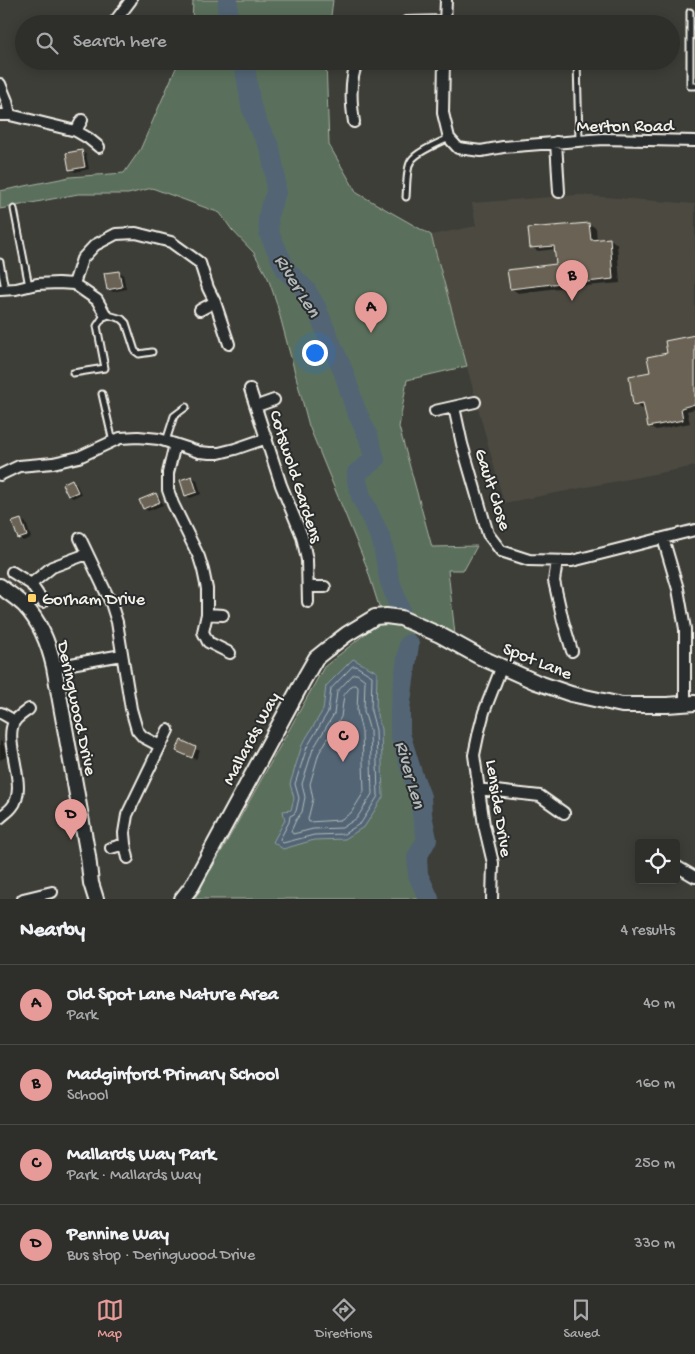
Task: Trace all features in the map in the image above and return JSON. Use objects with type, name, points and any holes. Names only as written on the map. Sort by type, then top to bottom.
[{"type":"street","points":[[120,15],[131,0]]},
{"type":"street","points":[[445,15],[446,0]]},
{"type":"street","points":[[354,70],[352,84],[354,122]]},
{"type":"street","points":[[444,70],[443,113],[449,138]]},
{"type":"street","points":[[0,84],[7,101],[5,115],[76,131],[99,147]]},
{"type":"street","points":[[76,131],[82,120]]},
{"type":"street","name":"Merton Road","points":[[449,138],[458,148],[481,151],[503,147],[579,140],[695,141]]},
{"type":"street","name":"Merton Road","points":[[556,142],[559,192]]},
{"type":"street","points":[[74,284],[82,258],[95,245],[116,234],[136,233],[171,242],[200,263],[229,344]]},
{"type":"street","points":[[3,289],[58,283],[74,284],[97,300],[105,314]]},
{"type":"street","points":[[200,310],[215,302]]},
{"type":"street","name":"Cotswold Gardens","points":[[250,389],[281,485],[302,536],[307,560],[308,602]]},
{"type":"street","name":"Cotswold Gardens","points":[[257,406],[274,400]]},
{"type":"street","points":[[435,411],[474,402]]},
{"type":"street","name":"Gault Close","points":[[454,407],[462,444],[488,534],[501,551],[528,560],[572,561],[695,530]]},
{"type":"street","points":[[0,475],[18,466],[53,463],[78,456],[120,438],[138,436],[159,438],[199,452],[219,453],[267,438]]},
{"type":"street","points":[[170,443],[168,490],[201,564],[206,589],[207,614],[203,632],[208,642],[230,653]]},
{"type":"street","points":[[80,538],[111,603],[117,622],[131,709],[137,730],[143,737],[160,746]]},
{"type":"street","points":[[663,538],[678,589],[685,629],[690,703]]},
{"type":"street","points":[[31,584],[52,567],[87,554]]},
{"type":"street","points":[[558,561],[554,581],[572,651]]},
{"type":"street","points":[[12,572],[31,584],[43,602]]},
{"type":"street","points":[[308,587],[325,587]]},
{"type":"street","name":"Deringwood Drive","points":[[1,590],[25,606],[39,626],[49,646],[82,817],[91,883],[96,899]]},
{"type":"street","points":[[207,614],[223,615]]},
{"type":"street","name":"Spot Lane","points":[[375,617],[401,618],[440,635],[480,657],[544,685],[571,694],[622,705],[690,703]]},
{"type":"street","name":"Mallards Way","points":[[182,899],[192,886],[316,658],[347,634],[375,617]]},
{"type":"street","points":[[54,667],[122,655]]},
{"type":"street","name":"Lenside Drive","points":[[492,899],[493,863],[484,825],[474,755],[484,712],[502,666]]},
{"type":"street","points":[[0,818],[13,806],[17,795],[11,733],[15,721],[29,709]]},
{"type":"street","points":[[1,713],[15,721]]},
{"type":"street","points":[[128,858],[124,833],[127,815],[168,730]]},
{"type":"street","points":[[478,789],[540,796],[564,813]]},
{"type":"street","points":[[111,848],[125,844]]},
{"type":"street","points":[[680,870],[695,877]]},
{"type":"street","name":"Deringwood Drive","points":[[91,883],[103,899]]},
{"type":"street","points":[[23,899],[52,892]]},
{"type":"lane","points":[[690,12],[690,86],[695,86]]},
{"type":"lane","points":[[577,70],[579,140]]},
{"type":"lane","points":[[406,197],[408,168],[411,160],[421,152],[449,138]]},
{"type":"lane","points":[[14,209],[28,286]]},
{"type":"lane","points":[[0,262],[3,289]]},
{"type":"lane","points":[[73,373],[105,368],[98,326],[105,314],[122,319],[126,323],[135,352],[139,354],[152,352]]},
{"type":"lane","points":[[102,394],[113,442]]},
{"type":"lane","points":[[170,443],[174,416],[186,406]]},
{"type":"shaded area","points":[[578,195],[695,204],[695,466],[504,503],[431,235],[476,226],[472,203]]},
{"type":"green space","points":[[193,0],[333,0],[331,15],[192,15]]},
{"type":"green space","points":[[175,70],[326,70],[329,145],[357,193],[431,235],[467,366],[407,380],[399,427],[432,547],[477,546],[464,570],[448,570],[456,644],[412,628],[413,645],[404,721],[407,740],[422,785],[433,832],[427,842],[422,858],[422,872],[431,899],[194,899],[324,667],[376,625],[394,621],[382,616],[366,565],[309,426],[276,301],[268,278],[254,253],[232,230],[220,213],[152,188],[128,194],[78,194],[0,209],[0,191],[70,177],[124,173],[140,150]]},
{"type":"water","points":[[353,659],[377,672],[376,711],[381,729],[383,797],[365,826],[345,839],[314,840],[283,849],[273,842],[285,820],[283,811],[291,810],[294,798],[290,784],[302,745],[323,710],[326,686]]},
{"type":"building","points":[[82,150],[85,167],[69,170],[66,153]]},
{"type":"building","points":[[589,223],[591,240],[610,238],[613,279],[510,289],[507,270],[556,264],[554,246],[530,248],[528,228]]},
{"type":"building","points":[[119,271],[122,287],[107,290],[104,273]]},
{"type":"building","points":[[695,335],[695,404],[681,408],[683,420],[648,427],[643,403],[633,405],[629,376],[650,372],[647,357],[667,353],[665,341]]},
{"type":"building","points":[[192,476],[197,492],[185,496],[180,480]]},
{"type":"building","points":[[72,479],[78,492],[68,496],[62,484]]},
{"type":"building","points":[[156,493],[160,502],[143,509],[139,500]]},
{"type":"building","points":[[21,519],[27,536],[18,539],[12,522]]},
{"type":"building","points":[[181,740],[196,747],[192,758],[176,751]]},
{"type":"waterway","name":"River Len","points":[[227,15],[228,0]]},
{"type":"waterway","name":"River Len","points":[[245,70],[251,106],[270,148],[275,174],[276,193],[268,218],[269,233],[286,270],[306,290],[316,307],[344,373],[355,408],[368,436],[375,459],[357,473],[357,481],[361,496],[382,541],[389,578],[400,610]]},
{"type":"waterway","name":"River Len","points":[[409,644],[400,708],[400,734],[421,797],[422,815],[427,839],[417,857],[418,875],[429,899]]},
{"type":"place","name":"Madginford Primary School","points":[[572,301]]},
{"type":"place","name":"Old Spot Lane Nature Area","points":[[371,333]]},
{"type":"place","name":"Gorham Drive","points":[[32,598]]},
{"type":"place","name":"Mallards Way Park","points":[[343,762]]},
{"type":"place","name":"Pennine Way","points":[[71,840]]}]
